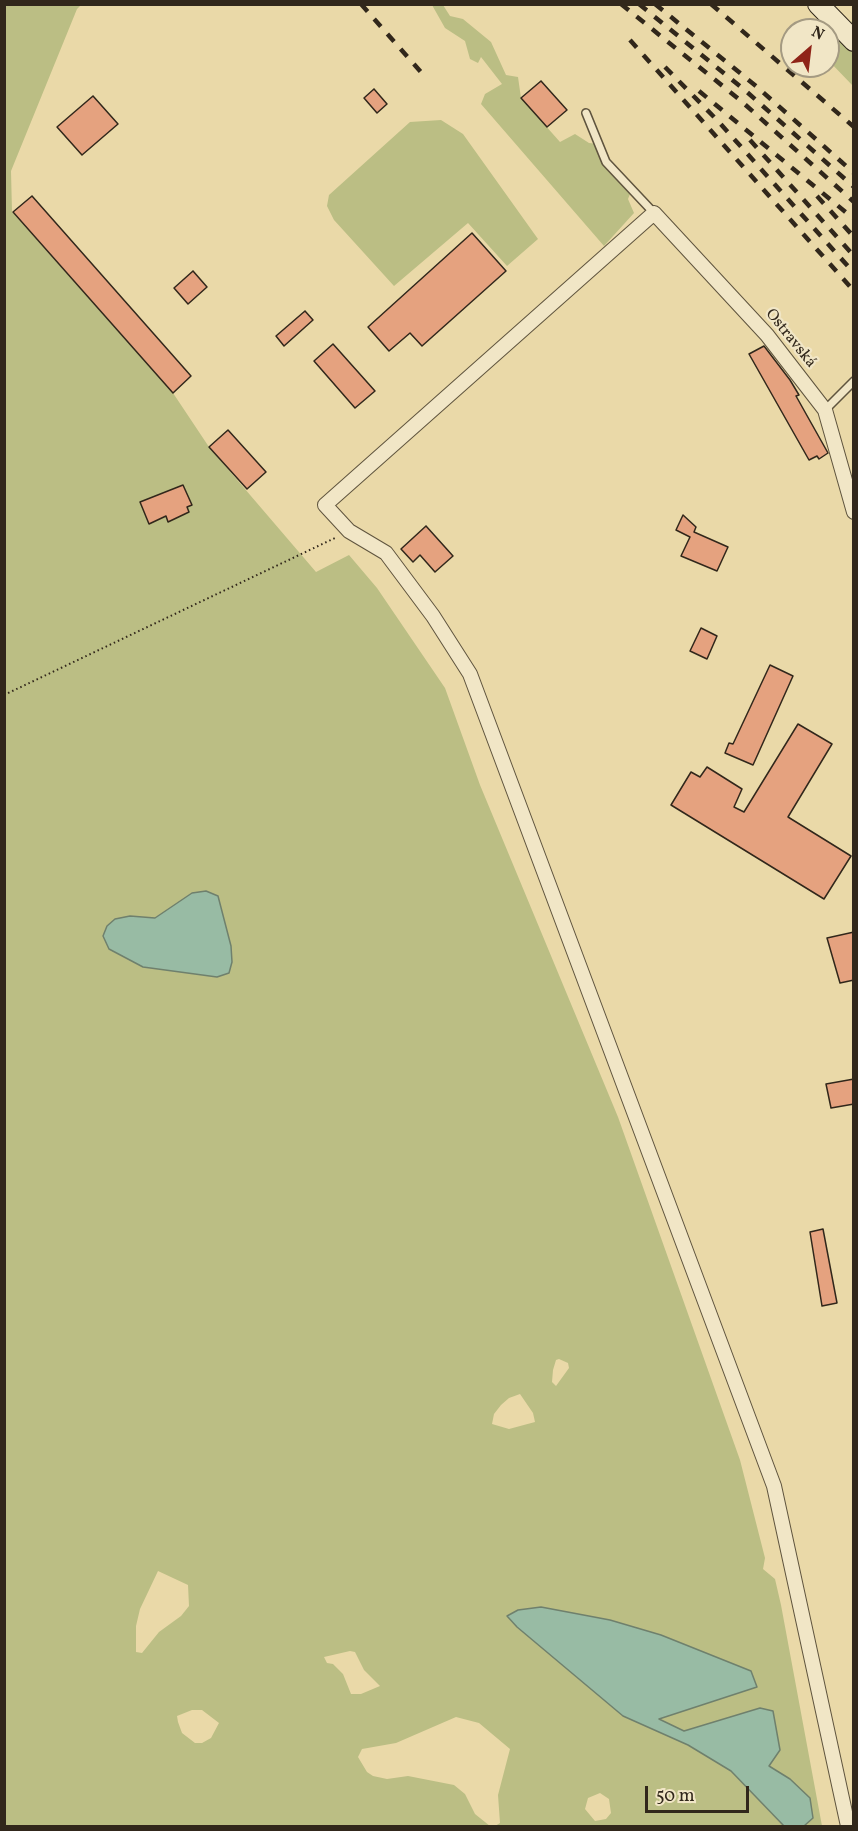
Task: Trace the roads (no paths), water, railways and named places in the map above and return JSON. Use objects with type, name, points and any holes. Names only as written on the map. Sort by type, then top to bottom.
[{"type":"street","points":[[818,4],[854,41]]},
{"type":"street","points":[[654,213],[325,505],[349,531],[386,554],[433,616],[470,674],[774,1486],[848,1827]]},
{"type":"street","name":"Ostravská","points":[[654,213],[767,335],[825,410],[854,512]]},
{"type":"lane","points":[[586,113],[606,162],[654,213]]},
{"type":"lane","points":[[825,410],[854,381]]},
{"type":"railway","points":[[361,4],[427,79]]},
{"type":"railway","points":[[621,4],[740,100],[854,202]]},
{"type":"railway","points":[[639,4],[747,92],[854,187]]},
{"type":"railway","points":[[655,4],[756,86],[854,173]]},
{"type":"railway","points":[[711,4],[854,127]]},
{"type":"railway","points":[[630,40],[854,291]]},
{"type":"railway","points":[[665,67],[718,121],[854,273]]},
{"type":"railway","points":[[699,91],[854,219]]},
{"type":"railway","points":[[750,140],[854,256]]},
{"type":"railway","points":[[817,196],[854,237]]}]
